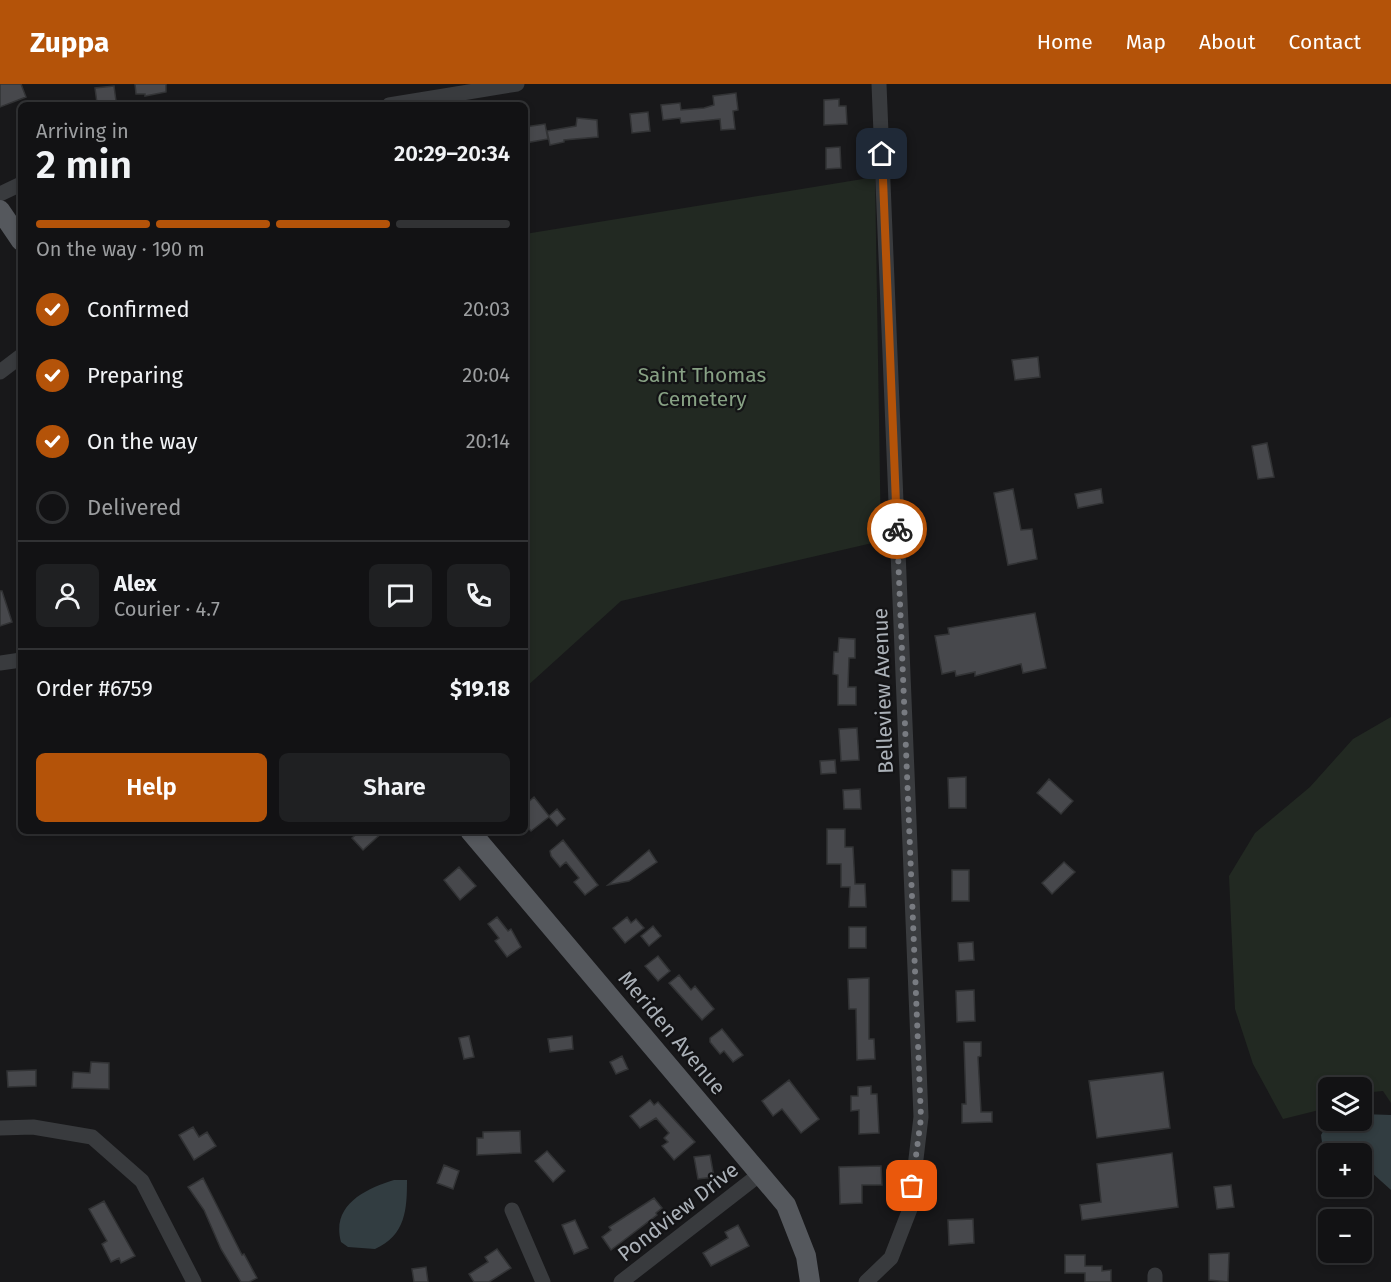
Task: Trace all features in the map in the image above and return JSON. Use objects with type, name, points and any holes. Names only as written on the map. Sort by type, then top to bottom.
[{"type":"main road","points":[[0,210],[18,237]]},
{"type":"main road","name":"Meriden Avenue","points":[[473,834],[786,1206],[806,1256],[810,1282]]},
{"type":"street","points":[[407,102],[517,84]]},
{"type":"street","name":"Belleview Avenue","points":[[866,1282],[891,1258],[910,1209],[921,1118],[879,84]]},
{"type":"street","points":[[0,194],[18,185]]},
{"type":"street","points":[[0,372],[18,358]]},
{"type":"street","points":[[0,663],[18,660]]},
{"type":"street","points":[[0,1128],[33,1127],[92,1137],[142,1181],[194,1282]]},
{"type":"street","name":"Pondview Drive","points":[[621,1282],[760,1174]]},
{"type":"street","points":[[512,1210],[543,1282]]},
{"type":"green space","name":"Saint Thomas Cemetery","points":[[875,177],[881,541],[621,601],[528,685],[528,234]]},
{"type":"green space","points":[[1391,717],[1391,1103],[1383,1091],[1372,1092],[1372,1077],[1318,1077],[1318,1110],[1283,1119],[1253,1064],[1235,1009],[1229,876],[1255,833],[1310,787],[1353,739]]},
{"type":"shaded area","points":[[1372,1114],[1391,1115],[1391,1190],[1372,1173],[1372,1143],[1322,1143],[1321,1135],[1323,1131],[1372,1131]]},
{"type":"shaded area","points":[[394,1180],[407,1180],[405,1211],[399,1229],[375,1249],[348,1247],[341,1242],[339,1229],[346,1208],[353,1200],[372,1188]]},
{"type":"building","points":[[0,84],[21,84],[26,97],[0,107]]},
{"type":"building","points":[[135,84],[166,84],[166,92],[145,96],[145,94],[136,94]]},
{"type":"building","points":[[114,86],[116,101],[97,102],[95,88]]},
{"type":"building","points":[[736,93],[738,110],[733,111],[735,129],[721,130],[720,119],[681,123],[680,118],[663,120],[661,105],[680,103],[681,110],[704,108],[714,105],[713,96]]},
{"type":"building","points":[[839,99],[839,106],[846,106],[847,124],[824,125],[824,100]]},
{"type":"building","points":[[648,112],[650,131],[632,133],[630,114]]},
{"type":"building","points":[[577,118],[597,120],[598,137],[564,140],[564,142],[550,145],[547,131],[576,126]]},
{"type":"building","points":[[545,124],[548,139],[528,142],[528,127]]},
{"type":"building","points":[[840,147],[841,168],[826,169],[826,148]]},
{"type":"building","points":[[1038,357],[1040,377],[1015,380],[1012,360]]},
{"type":"building","points":[[1267,443],[1274,477],[1258,479],[1252,446]]},
{"type":"building","points":[[1013,489],[1021,530],[1032,529],[1037,559],[1008,565],[994,493]]},
{"type":"building","points":[[1101,489],[1103,503],[1078,508],[1075,494]]},
{"type":"building","points":[[0,591],[2,591],[12,622],[0,626]]},
{"type":"building","points":[[1035,613],[1046,668],[1023,673],[1021,664],[975,676],[975,672],[956,676],[955,671],[942,674],[935,636],[949,634],[948,628]]},
{"type":"building","points":[[839,638],[855,639],[855,658],[849,658],[848,687],[856,687],[856,705],[838,705],[838,675],[833,674],[834,652],[838,652]]},
{"type":"building","points":[[857,728],[859,760],[841,761],[839,729]]},
{"type":"building","points":[[835,760],[836,773],[821,774],[820,761]]},
{"type":"building","points":[[966,777],[966,808],[949,808],[948,778]]},
{"type":"building","points":[[1049,779],[1073,801],[1061,814],[1037,793]]},
{"type":"building","points":[[860,789],[861,809],[844,809],[843,790]]},
{"type":"building","points":[[534,797],[549,816],[557,809],[565,819],[557,826],[549,817],[531,831],[528,828],[528,802]]},
{"type":"building","points":[[827,829],[845,829],[845,847],[853,847],[855,884],[865,884],[866,907],[849,907],[850,887],[841,887],[841,864],[827,864]]},
{"type":"building","points":[[357,834],[381,834],[363,850],[352,838]]},
{"type":"building","points":[[563,840],[598,885],[585,895],[574,882],[579,878],[566,862],[560,867],[551,856],[550,851]]},
{"type":"building","points":[[649,850],[657,862],[629,881],[608,885]]},
{"type":"building","points":[[1064,862],[1075,872],[1052,894],[1042,883]]},
{"type":"building","points":[[459,867],[476,886],[460,900],[444,880]]},
{"type":"building","points":[[952,870],[969,870],[969,901],[952,901]]},
{"type":"building","points":[[497,917],[508,931],[511,929],[521,947],[507,957],[495,941],[499,938],[488,924]]},
{"type":"building","points":[[627,917],[631,923],[636,919],[644,928],[625,943],[613,928]]},
{"type":"building","points":[[653,926],[661,936],[649,946],[641,936]]},
{"type":"building","points":[[849,927],[866,927],[866,948],[849,948]]},
{"type":"building","points":[[973,942],[974,960],[959,961],[958,943]]},
{"type":"building","points":[[658,956],[670,971],[658,981],[645,966]]},
{"type":"building","points":[[679,975],[691,990],[695,986],[714,1009],[702,1020],[669,983]]},
{"type":"building","points":[[869,978],[869,1039],[874,1039],[875,1059],[857,1060],[856,1009],[849,1009],[848,979]]},
{"type":"building","points":[[974,990],[975,1021],[957,1022],[956,991]]},
{"type":"building","points":[[722,1029],[743,1055],[733,1062],[724,1051],[720,1054],[710,1042],[710,1038]]},
{"type":"building","points":[[469,1036],[474,1057],[464,1059],[459,1038]]},
{"type":"building","points":[[572,1036],[573,1049],[550,1052],[548,1039]]},
{"type":"building","points":[[964,1042],[981,1042],[981,1056],[978,1057],[981,1112],[992,1112],[992,1122],[962,1123],[962,1104],[966,1104]]},
{"type":"building","points":[[622,1056],[628,1069],[616,1074],[610,1062]]},
{"type":"building","points":[[91,1062],[109,1063],[109,1089],[72,1088],[73,1072],[90,1073]]},
{"type":"building","points":[[36,1070],[36,1086],[8,1087],[7,1071]]},
{"type":"building","points":[[1163,1072],[1170,1128],[1097,1138],[1089,1081]]},
{"type":"building","points":[[789,1080],[819,1119],[801,1133],[782,1109],[773,1116],[762,1101]]},
{"type":"building","points":[[871,1086],[871,1094],[877,1094],[879,1133],[859,1134],[859,1110],[851,1111],[851,1096],[858,1096],[858,1087]]},
{"type":"building","points":[[650,1100],[654,1105],[658,1102],[695,1142],[674,1160],[662,1146],[668,1142],[664,1138],[669,1133],[656,1118],[640,1128],[630,1116]]},
{"type":"building","points":[[193,1127],[199,1137],[207,1132],[216,1146],[194,1160],[179,1135]]},
{"type":"building","points":[[520,1131],[521,1153],[477,1155],[477,1138],[483,1138],[483,1132]]},
{"type":"building","points":[[547,1151],[565,1171],[553,1182],[535,1161]]},
{"type":"building","points":[[1172,1153],[1178,1207],[1082,1220],[1080,1205],[1101,1202],[1097,1164]]},
{"type":"building","points":[[710,1155],[714,1177],[698,1179],[694,1157]]},
{"type":"building","points":[[444,1165],[459,1171],[453,1189],[437,1183]]},
{"type":"building","points":[[881,1166],[882,1185],[862,1185],[862,1203],[840,1204],[839,1167]]},
{"type":"building","points":[[203,1178],[242,1255],[244,1254],[257,1278],[249,1282],[241,1282],[221,1249],[204,1210],[188,1187]]},
{"type":"building","points":[[1231,1185],[1234,1207],[1217,1209],[1214,1187]]},
{"type":"building","points":[[654,1198],[662,1208],[656,1213],[657,1215],[611,1250],[602,1237],[611,1230],[609,1227]]},
{"type":"building","points":[[104,1201],[135,1256],[121,1263],[119,1258],[111,1262],[102,1244],[107,1241],[89,1209]]},
{"type":"building","points":[[973,1219],[974,1243],[949,1245],[948,1220]]},
{"type":"building","points":[[575,1220],[588,1248],[574,1254],[562,1225]]},
{"type":"building","points":[[738,1225],[749,1246],[711,1266],[703,1253],[728,1238],[725,1232]]},
{"type":"building","points":[[497,1249],[511,1268],[489,1282],[474,1282],[469,1274],[488,1262],[485,1257]]},
{"type":"building","points":[[1229,1253],[1228,1282],[1209,1280],[1209,1254]]},
{"type":"building","points":[[1065,1255],[1085,1255],[1085,1266],[1102,1266],[1102,1271],[1111,1270],[1111,1282],[1085,1282],[1085,1273],[1065,1273]]},
{"type":"building","points":[[426,1267],[428,1282],[414,1282],[412,1269]]},
{"type":"way so far","points":[[897,529],[921,1118],[912,1186]]},
{"type":"route","points":[[882,154],[897,529]]}]
